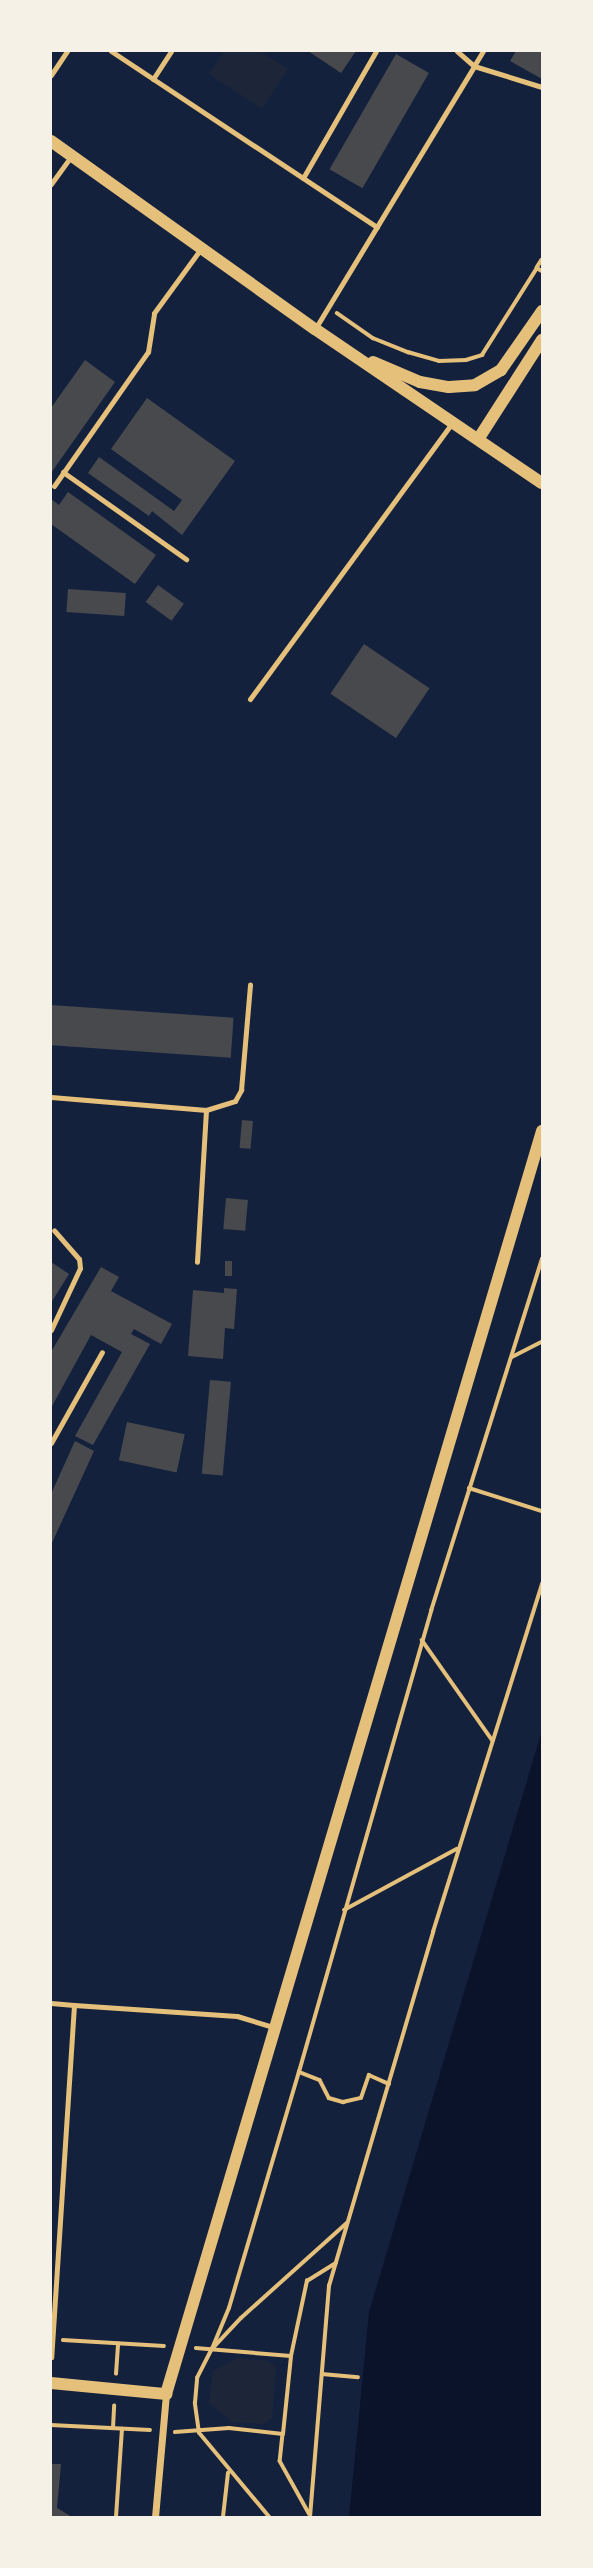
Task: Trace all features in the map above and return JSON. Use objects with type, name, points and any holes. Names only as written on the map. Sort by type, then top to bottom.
[{"type":"street","points":[[51,141],[200,250],[542,483]]},
{"type":"street","points":[[353,355],[420,382],[449,387],[475,385],[501,370],[542,311]]},
{"type":"street","points":[[479,438],[542,340]]},
{"type":"street","points":[[155,2517],[161,2431],[177,2347],[542,1131]]},
{"type":"street","points":[[51,2383],[166,2394]]},
{"type":"lane","points":[[51,75],[67,51]]},
{"type":"lane","points":[[111,51],[377,227]]},
{"type":"lane","points":[[153,79],[171,51]]},
{"type":"lane","points":[[303,178],[376,51]]},
{"type":"lane","points":[[457,51],[474,66],[542,87]]},
{"type":"lane","points":[[315,329],[483,51]]},
{"type":"lane","points":[[51,184],[72,155]]},
{"type":"lane","points":[[54,486],[148,352],[154,313],[200,250]]},
{"type":"lane","points":[[250,699],[453,422]]},
{"type":"lane","points":[[64,472],[186,559]]},
{"type":"lane","points":[[51,1097],[206,1110],[235,1101],[242,1090],[250,984]]},
{"type":"lane","points":[[197,1262],[206,1110]]},
{"type":"lane","points":[[51,1329],[80,1268],[79,1259],[54,1230]]},
{"type":"lane","points":[[52,1438],[102,1352]]},
{"type":"lane","points":[[51,2003],[237,2016],[273,2027]]},
{"type":"lane","points":[[51,2357],[74,2005]]},
{"type":"lane","points":[[51,2234],[61,2234]]},
{"type":"path","points":[[329,308],[373,338],[408,352],[439,360],[466,360],[482,355],[542,260]]},
{"type":"path","points":[[537,268],[542,271]]},
{"type":"path","points":[[269,2517],[228,2473],[199,2432],[195,2403],[197,2378],[212,2349],[299,2072],[342,1911],[422,1640],[542,1259]]},
{"type":"path","points":[[512,1357],[542,1342]]},
{"type":"path","points":[[469,1488],[542,1511]]},
{"type":"path","points":[[311,2516],[329,2286],[459,1848],[542,1584]]},
{"type":"path","points":[[422,1640],[493,1741]]},
{"type":"path","points":[[342,1911],[459,1848]]},
{"type":"path","points":[[299,2072],[320,2080],[329,2098],[343,2102],[361,2098],[369,2075],[389,2084]]},
{"type":"path","points":[[212,2349],[348,2222]]},
{"type":"path","points":[[311,2516],[280,2461],[282,2434],[291,2356],[307,2281],[336,2263]]},
{"type":"path","points":[[52,2340],[291,2356]]},
{"type":"path","points":[[322,2374],[358,2377]]},
{"type":"path","points":[[51,2425],[199,2432],[229,2428],[282,2434]]},
{"type":"path","points":[[117,2517],[122,2429]]},
{"type":"path","points":[[223,2517],[228,2473]]},
{"type":"shaded area","points":[[224,51],[260,51],[288,69],[262,109],[209,74]]},
{"type":"shaded area","points":[[542,1730],[542,2517],[349,2517],[369,2312]]},
{"type":"shaded area","points":[[238,2358],[268,2361],[276,2367],[272,2418],[264,2424],[232,2422],[209,2403],[213,2371]]},
{"type":"building","points":[[308,51],[356,51],[341,73]]},
{"type":"building","points":[[516,51],[542,51],[542,79],[510,61]]},
{"type":"building","points":[[396,54],[429,73],[362,188],[330,169]]},
{"type":"building","points":[[85,360],[115,382],[51,473],[51,408]]},
{"type":"building","points":[[147,398],[235,461],[182,535],[152,511],[149,516],[88,473],[99,457],[174,511],[182,500],[111,449]]},
{"type":"building","points":[[68,492],[156,555],[135,584],[51,524],[51,499],[59,505]]},
{"type":"building","points":[[158,585],[184,604],[172,621],[146,602]]},
{"type":"building","points":[[68,589],[126,593],[124,616],[66,612]]},
{"type":"building","points":[[364,644],[429,688],[396,738],[330,694]]},
{"type":"building","points":[[51,1005],[234,1018],[231,1058],[51,1045]]},
{"type":"building","points":[[242,1120],[253,1121],[251,1149],[240,1148]]},
{"type":"building","points":[[226,1198],[248,1200],[245,1231],[223,1229]]},
{"type":"building","points":[[225,1261],[232,1261],[232,1276],[225,1276]]},
{"type":"building","points":[[51,1262],[69,1274],[51,1303]]},
{"type":"building","points":[[101,1267],[119,1277],[111,1291],[172,1324],[161,1344],[134,1329],[131,1334],[150,1344],[93,1445],[75,1436],[122,1352],[91,1335],[51,1408],[51,1352]]},
{"type":"building","points":[[224,1288],[237,1289],[234,1329],[225,1328],[223,1359],[188,1356],[193,1290],[224,1293]]},
{"type":"building","points":[[210,1380],[231,1382],[223,1475],[202,1474]]},
{"type":"building","points":[[127,1422],[185,1434],[177,1472],[119,1460]]},
{"type":"building","points":[[75,1441],[94,1451],[51,1545],[51,1494]]},
{"type":"building","points":[[51,2464],[61,2464],[57,2508],[72,2517],[51,2517]]}]
